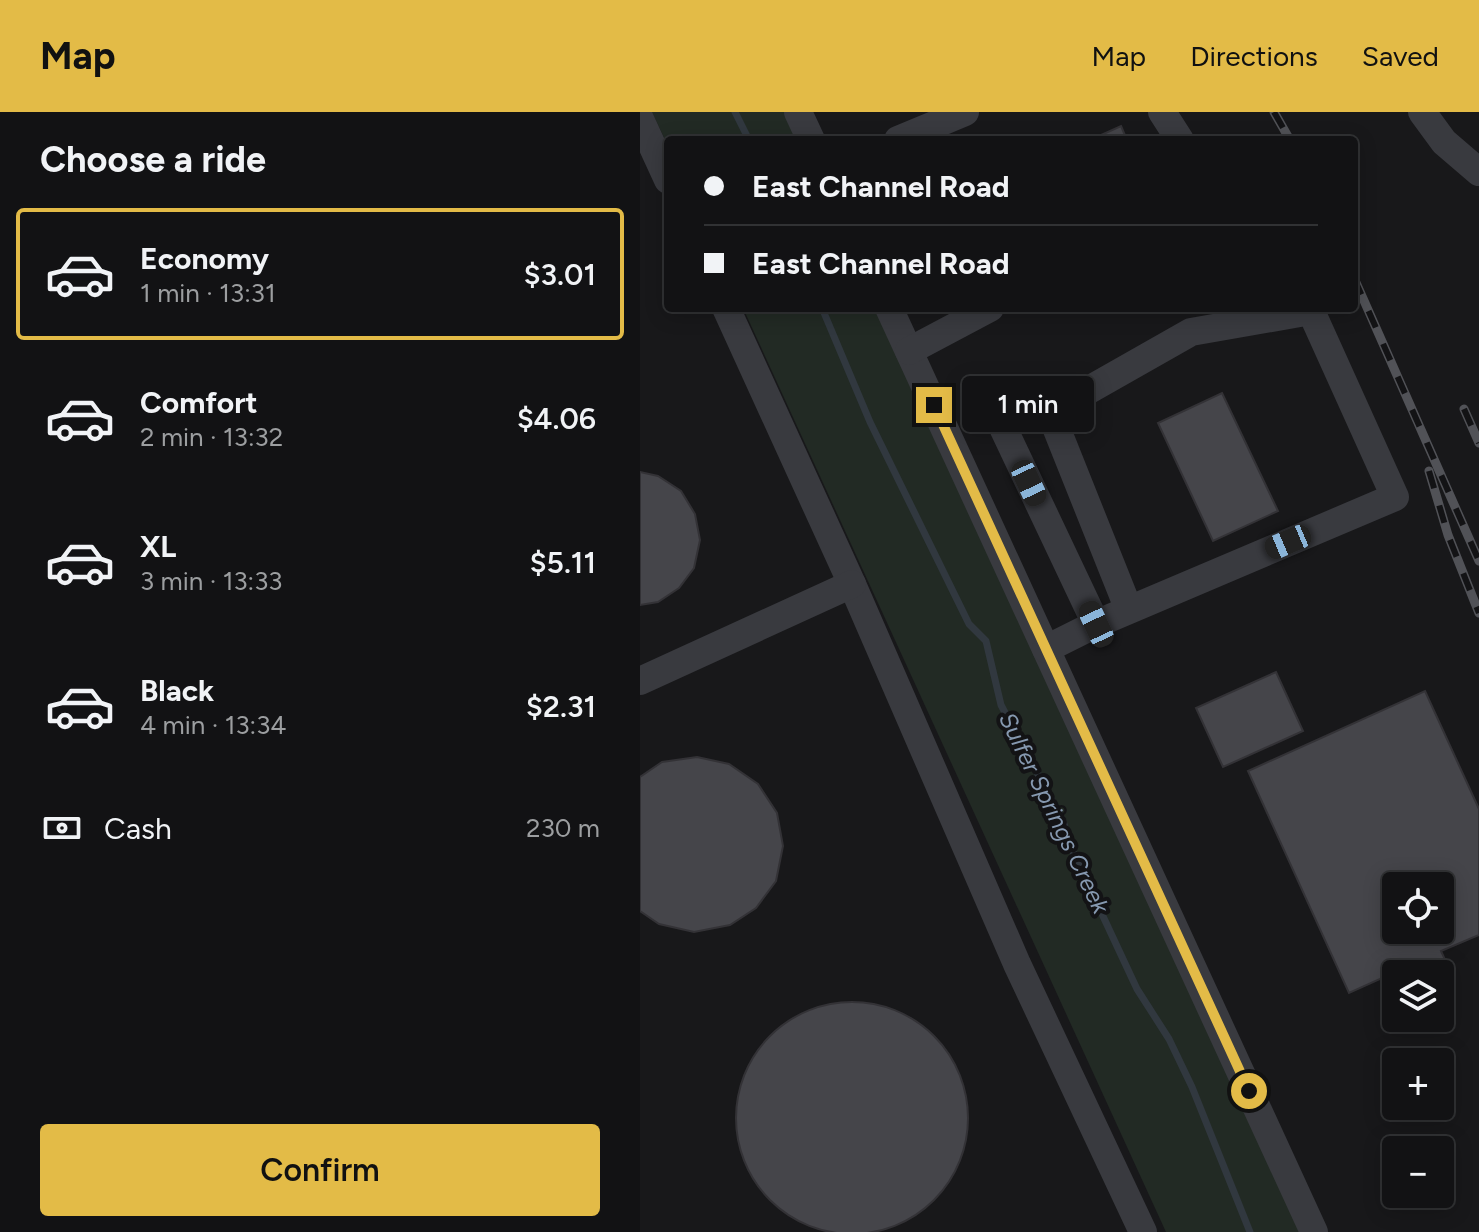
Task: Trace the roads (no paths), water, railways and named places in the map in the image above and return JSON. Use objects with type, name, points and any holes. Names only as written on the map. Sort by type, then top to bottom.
[{"type":"street","points":[[798,112],[809,136]]},
{"type":"street","points":[[908,136],[965,112]]},
{"type":"street","points":[[1162,112],[1177,136]]},
{"type":"street","points":[[1422,112],[1444,142],[1479,172]]},
{"type":"street","points":[[640,119],[664,171]]},
{"type":"street","points":[[728,312],[852,584],[1017,964],[1143,1232]]},
{"type":"street","points":[[891,312],[1314,1232]]},
{"type":"street","points":[[909,351],[982,312]]},
{"type":"street","points":[[1129,610],[1050,412],[1191,332],[1305,312]]},
{"type":"street","points":[[1046,649],[1096,624],[1395,497],[1311,312]]},
{"type":"street","points":[[989,398],[1096,624]]},
{"type":"street","points":[[640,681],[852,584]]},
{"type":"waterway","name":"Sulfer Springs Creek","points":[[735,112],[747,136]]},
{"type":"waterway","name":"Sulfer Springs Creek","points":[[824,312],[870,422],[969,624],[986,641],[1001,705],[1063,821],[1073,852],[1137,989],[1169,1039],[1192,1087],[1250,1232]]},
{"type":"railway","points":[[1274,112],[1288,136]]},
{"type":"railway","points":[[1358,287],[1479,561]]},
{"type":"railway","points":[[1464,409],[1479,443]]},
{"type":"railway","points":[[1429,471],[1448,535],[1479,613]]}]
